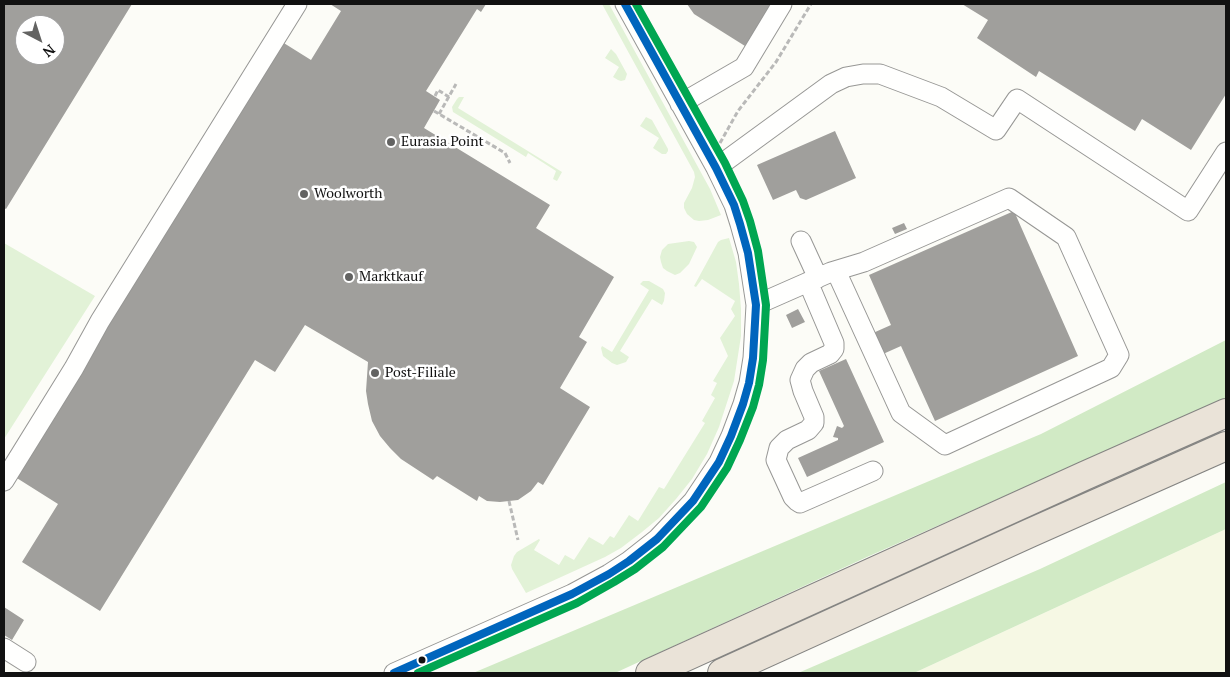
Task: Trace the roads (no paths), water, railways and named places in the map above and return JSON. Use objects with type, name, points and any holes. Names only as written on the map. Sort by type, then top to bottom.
[{"type":"highway","points":[[650,673],[1226,413]]},
{"type":"highway","points":[[722,673],[1226,446]]},
{"type":"street","points":[[4,481],[74,368],[105,312],[297,4]]},
{"type":"street","points":[[394,673],[572,594],[629,561],[657,539],[693,501],[720,462],[743,404],[753,358],[756,305],[752,275],[740,224],[734,205],[713,164],[625,4]]},
{"type":"street","points":[[680,104],[744,67],[782,4]]},
{"type":"street","points":[[713,164],[779,122],[831,84],[846,77],[863,74],[880,74],[940,97],[996,130],[1017,100],[1188,211],[1226,152]]},
{"type":"street","points":[[756,305],[813,280],[836,271],[864,262],[1009,198],[1066,237],[1119,355],[1111,368],[945,445],[902,413],[836,271]]},
{"type":"street","points":[[802,241],[834,343],[834,349],[830,354],[811,363],[805,369],[800,380],[814,417],[814,423],[808,430],[787,440],[779,448],[776,460],[793,497],[800,503],[873,471]]},
{"type":"street","points":[[4,648],[26,662]]},
{"type":"place","name":"Eurasia Point","points":[[391,142]]},
{"type":"place","name":"Woolworth","points":[[304,194]]},
{"type":"place","name":"Marktkauf","points":[[349,277]]},
{"type":"place","name":"Post-Filiale","points":[[375,373]]}]
